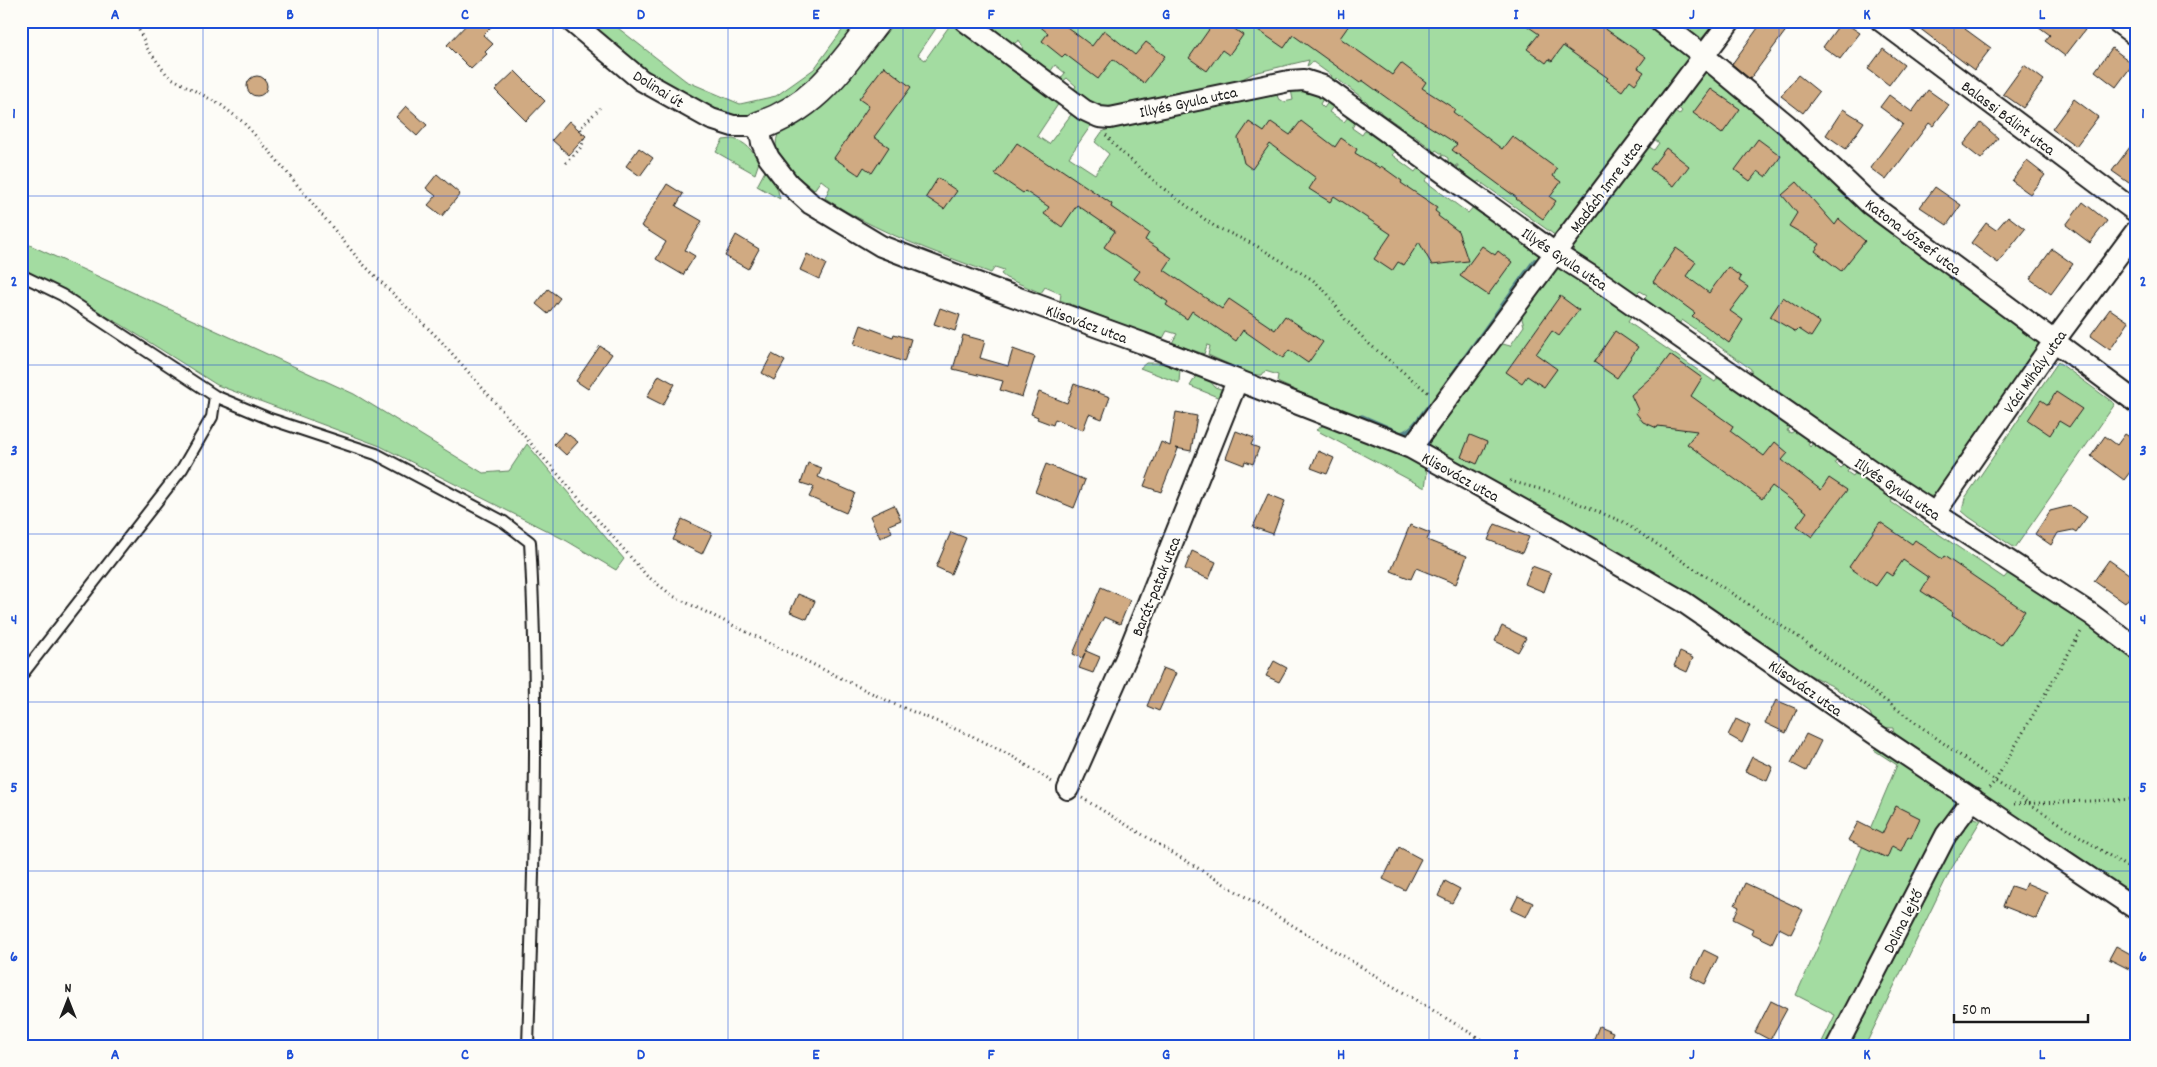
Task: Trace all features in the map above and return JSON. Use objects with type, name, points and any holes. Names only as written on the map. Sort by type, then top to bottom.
[{"type":"street","name":"Dolinai út","points":[[571,21],[641,80],[711,119],[733,126],[760,126]]},
{"type":"street","points":[[760,126],[794,111],[825,86],[876,21]]},
{"type":"street","name":"Illyés Gyula utca","points":[[965,21],[1084,110],[1099,117],[1110,118],[1289,81],[1311,81],[1323,86],[1555,253],[1605,285],[1896,488],[2091,614],[2136,648]]},
{"type":"street","name":"Katona József utca","points":[[1659,21],[1787,125],[1870,204],[2136,402]]},
{"type":"street","name":"Madách Imre utca","points":[[1411,448],[1730,21]]},
{"type":"street","name":"Balassi Bálint utca","points":[[1882,21],[2136,212]]},
{"type":"street","points":[[2116,21],[2136,36]]},
{"type":"street","name":"Klisovácz utca","points":[[760,126],[762,143],[769,158],[789,184],[818,209],[881,246],[1142,343],[1411,448],[1685,603],[2136,910]]},
{"type":"street","name":"Váci Mihály utca","points":[[1935,513],[2055,340],[2136,231]]},
{"type":"street","name":"Barát-patak utca","points":[[1068,790],[1129,649],[1237,381]]},
{"type":"street","name":"Dolina lejtő","points":[[1837,1046],[1946,835],[1977,802]]},
{"type":"lane","points":[[21,275],[62,295],[215,396],[270,419],[376,454],[504,522],[530,542],[535,612],[535,819],[528,1046]]},
{"type":"lane","points":[[21,676],[182,469],[212,417],[215,396]]},
{"type":"path","points":[[135,21],[147,48],[168,76],[221,106],[243,122],[360,261],[442,342],[647,576],[681,600],[894,704],[970,735],[1012,756],[1046,779],[1068,790],[1492,1046]]},
{"type":"path","points":[[566,163],[585,141],[585,136],[580,128],[600,108]]},
{"type":"path","points":[[1084,110],[1117,148],[1160,186],[1214,226],[1255,245],[1313,280],[1327,293],[1345,318],[1368,343],[1443,405]]},
{"type":"path","points":[[1473,482],[1511,480],[1527,484],[1623,522],[1800,638],[1994,782],[2136,873]]},
{"type":"path","points":[[1977,802],[1994,782],[2076,644],[2091,614]]},
{"type":"path","points":[[1977,802],[2029,804],[2136,799]]},
{"type":"green space","points":[[579,21],[609,21],[686,81],[740,104],[776,96],[814,69],[849,21],[865,21],[823,79],[754,118],[713,113],[655,80]]},
{"type":"green space","points":[[886,21],[941,21],[918,55],[925,60],[953,21],[959,24],[1059,103],[1037,136],[1049,144],[1073,112],[1084,121],[1092,124],[1069,157],[1095,174],[1109,154],[1095,142],[1102,132],[1121,124],[1276,91],[1278,98],[1284,102],[1293,100],[1291,90],[1307,89],[1324,97],[1320,104],[1324,108],[1331,98],[1335,104],[1329,112],[1344,122],[1349,116],[1356,121],[1352,128],[1362,135],[1366,129],[1395,151],[1392,155],[1415,172],[1418,168],[1429,176],[1425,181],[1468,213],[1475,205],[1540,252],[1541,261],[1414,432],[1406,436],[1392,433],[1279,383],[1277,381],[1278,375],[1265,371],[1262,375],[1253,375],[1208,355],[1210,346],[1207,345],[1204,354],[1172,343],[1177,334],[1167,331],[1162,340],[1060,300],[1061,294],[1045,287],[1041,293],[1006,278],[1001,274],[1004,270],[995,267],[991,273],[885,231],[825,198],[830,187],[821,180],[814,190],[792,172],[780,157],[776,140],[780,130]]},
{"type":"green space","points":[[990,21],[1648,21],[1679,43],[1688,54],[1689,60],[1556,236],[1479,181],[1473,186],[1457,170],[1458,165],[1454,169],[1448,165],[1448,158],[1443,155],[1439,161],[1442,154],[1436,150],[1432,155],[1432,149],[1413,135],[1410,139],[1399,130],[1401,127],[1380,111],[1371,107],[1368,108],[1368,103],[1365,100],[1359,103],[1361,97],[1336,78],[1334,83],[1330,79],[1332,76],[1313,62],[1307,66],[1309,60],[1254,73],[1240,80],[1239,83],[1110,109],[1099,108],[1073,91],[1076,86],[1067,78],[1061,83],[1061,78],[1065,73],[1055,65],[1050,72],[1023,54],[1022,45],[1019,40],[1011,46],[993,31],[996,26]]},
{"type":"green space","points":[[1671,21],[1717,21],[1702,38],[1697,38]]},
{"type":"green space","points":[[1703,72],[1711,75],[1811,157],[1838,189],[2037,338],[2040,347],[1938,495],[1926,497],[1751,377],[1751,369],[1682,320],[1679,324],[1644,300],[1647,295],[1640,291],[1636,295],[1574,254],[1573,243],[1645,144],[1654,150],[1659,143],[1653,138],[1671,109],[1679,115],[1682,111],[1675,105]]},
{"type":"green space","points":[[733,139],[745,145],[757,158],[759,162],[755,174],[716,152],[723,140]]},
{"type":"green space","points":[[765,171],[776,183],[780,199],[757,186]]},
{"type":"green space","points":[[21,241],[354,394],[483,473],[509,471],[527,444],[624,559],[616,570],[567,541],[380,446],[217,385],[122,325],[21,269]]},
{"type":"green space","points":[[1558,267],[1634,313],[1628,322],[1715,382],[1722,372],[1791,423],[1787,431],[1791,433],[1796,430],[1812,438],[1808,444],[1810,447],[1815,440],[1838,457],[1835,463],[1841,468],[1848,462],[1850,467],[1847,472],[1853,476],[1858,469],[1895,495],[1891,502],[2004,578],[2010,571],[2136,658],[2136,904],[1894,741],[1893,728],[1876,727],[1870,713],[1834,687],[1810,675],[1788,668],[1430,450],[1428,439],[1497,347],[1503,344],[1510,346],[1524,326],[1521,315],[1554,268]]},
{"type":"green space","points":[[2058,362],[2115,404],[2015,548],[1962,511],[1965,498]]},
{"type":"green space","points":[[1146,363],[1164,363],[1180,369],[1179,383],[1140,368]]},
{"type":"green space","points":[[1196,376],[1209,380],[1215,387],[1224,390],[1223,403],[1220,398],[1190,386]]},
{"type":"green space","points":[[1330,421],[1357,432],[1424,466],[1427,473],[1425,488],[1316,430]]},
{"type":"green space","points":[[1879,746],[1960,796],[1961,807],[1832,1046],[1820,1046],[1835,1015],[1796,995],[1848,881],[1897,765],[1874,750]]},
{"type":"green space","points":[[1974,818],[1981,820],[1950,871],[1865,1046],[1841,1046],[1965,820]]},
{"type":"building","points":[[470,21],[497,21],[483,35],[493,44],[485,52],[487,54],[471,69],[447,45]]},
{"type":"building","points":[[1033,21],[1059,21],[1092,46],[1104,30],[1135,55],[1146,42],[1165,56],[1144,83],[1113,59],[1098,79],[1065,54],[1062,57],[1042,41],[1048,33]]},
{"type":"building","points":[[1215,21],[1223,21],[1243,35],[1229,55],[1222,50],[1207,71],[1189,58]]},
{"type":"building","points":[[1265,21],[1352,21],[1340,38],[1392,75],[1401,63],[1426,82],[1422,88],[1455,109],[1453,112],[1502,149],[1512,136],[1557,169],[1553,176],[1561,182],[1550,197],[1556,201],[1543,219],[1452,150],[1457,144],[1405,111],[1362,80],[1360,83],[1293,35],[1284,48],[1258,30]]},
{"type":"building","points":[[1520,21],[1594,21],[1646,57],[1638,68],[1644,72],[1635,84],[1630,80],[1622,91],[1606,80],[1608,78],[1563,46],[1552,61],[1549,59],[1546,63],[1527,49],[1539,34]]},
{"type":"building","points":[[1763,21],[1793,21],[1750,79],[1732,64]]},
{"type":"building","points":[[1842,21],[1860,33],[1840,59],[1823,47]]},
{"type":"building","points":[[1910,21],[1971,21],[1965,29],[1991,48],[1974,70]]},
{"type":"building","points":[[2031,21],[2073,21],[2085,30],[2065,56],[2045,41],[2050,35]]},
{"type":"building","points":[[2112,48],[2133,64],[2116,87],[2095,71]]},
{"type":"building","points":[[1883,49],[1904,65],[1889,85],[1868,69]]},
{"type":"building","points":[[2024,65],[2044,80],[2023,108],[2003,94]]},
{"type":"building","points":[[884,66],[911,87],[874,137],[889,147],[872,173],[864,167],[859,175],[834,158],[869,106],[859,99]]},
{"type":"building","points":[[515,71],[545,101],[526,121],[495,90]]},
{"type":"building","points":[[1798,75],[1819,92],[1803,113],[1781,96]]},
{"type":"building","points":[[257,76],[264,79],[267,86],[264,93],[257,96],[250,93],[247,86],[250,79]]},
{"type":"building","points":[[1711,89],[1740,109],[1722,134],[1693,113]]},
{"type":"building","points":[[1928,90],[1949,105],[1933,126],[1929,123],[1886,180],[1870,168],[1903,124],[1880,107],[1889,95],[1912,112]]},
{"type":"building","points":[[2074,99],[2098,117],[2076,146],[2052,129]]},
{"type":"building","points":[[406,106],[427,125],[417,136],[396,117]]},
{"type":"building","points":[[1843,109],[1864,122],[1846,149],[1826,135]]},
{"type":"building","points":[[569,121],[586,136],[569,155],[552,140]]},
{"type":"building","points":[[1301,121],[1335,147],[1341,138],[1357,149],[1355,153],[1380,168],[1381,166],[1402,181],[1401,183],[1437,207],[1435,211],[1439,214],[1438,216],[1458,231],[1468,261],[1432,265],[1419,242],[1404,265],[1398,262],[1392,271],[1374,259],[1391,234],[1334,196],[1330,202],[1309,189],[1316,178],[1270,144],[1252,169],[1244,163],[1238,138],[1249,122],[1264,132],[1271,122],[1290,135]]},
{"type":"building","points":[[1981,123],[1998,138],[1981,159],[1963,145]]},
{"type":"building","points":[[1758,139],[1781,156],[1766,177],[1758,171],[1750,181],[1735,170]]},
{"type":"building","points":[[2136,139],[2136,188],[2112,171]]},
{"type":"building","points":[[1017,143],[1054,168],[1056,166],[1112,204],[1111,207],[1149,233],[1145,240],[1172,258],[1164,270],[1222,309],[1229,299],[1275,330],[1285,316],[1323,342],[1308,363],[1289,350],[1283,358],[1243,330],[1236,341],[1192,311],[1187,319],[1166,305],[1168,302],[1134,279],[1140,271],[1104,247],[1115,231],[1077,205],[1062,227],[1044,214],[1049,207],[1025,191],[1023,193],[995,174]]},
{"type":"building","points":[[639,148],[653,158],[640,176],[626,166]]},
{"type":"building","points":[[1666,148],[1689,166],[1674,186],[1650,169]]},
{"type":"building","points":[[2027,161],[2045,175],[2030,194],[2012,181]]},
{"type":"building","points":[[437,174],[460,194],[442,216],[428,205],[436,196],[426,188]]},
{"type":"building","points":[[938,178],[957,191],[944,209],[926,197]]},
{"type":"building","points":[[1797,182],[1835,225],[1839,219],[1865,241],[1841,271],[1815,251],[1820,244],[1789,226],[1797,213],[1782,195]]},
{"type":"building","points":[[667,184],[683,194],[676,206],[702,221],[685,250],[695,256],[683,275],[656,259],[666,242],[641,226]]},
{"type":"building","points":[[1935,187],[1961,205],[1947,225],[1920,207]]},
{"type":"building","points":[[2083,202],[2107,221],[2090,243],[2066,225]]},
{"type":"building","points":[[2008,216],[2025,229],[1998,263],[1971,243],[1986,223],[1996,230]]},
{"type":"building","points":[[736,235],[759,249],[748,269],[725,256]]},
{"type":"building","points":[[1482,246],[1495,255],[1498,251],[1512,262],[1488,295],[1460,276]]},
{"type":"building","points":[[1676,248],[1696,262],[1686,276],[1709,293],[1728,267],[1741,277],[1739,281],[1748,287],[1730,311],[1743,320],[1729,343],[1692,316],[1695,313],[1653,282]]},
{"type":"building","points":[[2052,249],[2073,264],[2051,294],[2030,279]]},
{"type":"building","points":[[807,254],[826,264],[819,279],[800,270]]},
{"type":"building","points":[[548,289],[560,298],[548,314],[536,304]]},
{"type":"building","points":[[1560,296],[1579,310],[1559,336],[1552,331],[1536,354],[1557,369],[1544,387],[1527,376],[1522,383],[1506,372]]},
{"type":"building","points":[[1783,297],[1820,323],[1811,337],[1799,329],[1796,332],[1770,317]]},
{"type":"building","points":[[940,308],[960,315],[955,331],[934,324]]},
{"type":"building","points":[[2110,309],[2129,322],[2110,350],[2090,336]]},
{"type":"building","points":[[861,325],[893,337],[894,334],[911,339],[904,362],[854,344]]},
{"type":"building","points":[[1615,331],[1638,347],[1617,378],[1594,362]]},
{"type":"building","points":[[963,335],[985,341],[980,358],[1008,366],[1013,349],[1035,357],[1022,397],[1000,390],[1003,381],[953,369]]},
{"type":"building","points":[[600,346],[612,354],[588,389],[576,381]]},
{"type":"building","points":[[772,354],[785,361],[774,380],[762,373]]},
{"type":"building","points":[[1670,355],[1702,378],[1691,396],[1733,426],[1730,431],[1764,456],[1775,442],[1788,453],[1782,460],[1821,490],[1829,478],[1847,490],[1812,537],[1797,526],[1807,512],[1772,486],[1762,499],[1687,444],[1697,431],[1658,426],[1657,428],[1643,422],[1636,413],[1638,410],[1631,395],[1658,371]]},
{"type":"building","points":[[659,375],[675,384],[663,405],[647,397]]},
{"type":"building","points":[[1074,384],[1110,397],[1102,419],[1089,414],[1083,430],[1055,419],[1053,425],[1037,419],[1038,417],[1031,414],[1039,392],[1067,403]]},
{"type":"building","points":[[2056,392],[2082,409],[2069,427],[2059,421],[2050,435],[2028,420],[2041,400],[2048,405]]},
{"type":"building","points":[[1176,412],[1197,416],[1191,451],[1176,448],[1178,449],[1161,492],[1144,486],[1161,442],[1170,446]]},
{"type":"building","points":[[1236,431],[1254,438],[1251,445],[1259,448],[1253,464],[1245,461],[1244,465],[1226,458]]},
{"type":"building","points":[[565,432],[578,442],[566,455],[554,444]]},
{"type":"building","points":[[2125,434],[2136,441],[2136,464],[2124,480],[2091,456],[2105,436],[2117,445]]},
{"type":"building","points":[[1470,435],[1487,442],[1477,464],[1461,457]]},
{"type":"building","points":[[1318,451],[1334,458],[1327,474],[1311,468]]},
{"type":"building","points":[[808,463],[822,468],[818,477],[855,493],[846,513],[809,497],[814,487],[801,483]]},
{"type":"building","points":[[1046,464],[1085,480],[1074,508],[1035,492]]},
{"type":"building","points":[[1268,494],[1285,501],[1273,534],[1253,527]]},
{"type":"building","points":[[894,505],[901,520],[889,525],[892,532],[880,538],[870,516]]},
{"type":"building","points":[[2070,506],[2087,517],[2076,532],[2073,530],[2058,533],[2051,545],[2035,534],[2050,511]]},
{"type":"building","points":[[682,519],[712,533],[702,554],[673,540]]},
{"type":"building","points":[[1880,522],[1912,544],[1915,540],[1942,559],[1944,556],[2025,611],[2001,646],[1952,615],[1953,612],[1921,591],[1929,578],[1903,560],[1892,576],[1886,572],[1876,586],[1849,567]]},
{"type":"building","points":[[1495,524],[1529,537],[1522,553],[1488,540]]},
{"type":"building","points":[[1410,525],[1430,533],[1427,540],[1467,556],[1456,584],[1416,568],[1411,579],[1391,571]]},
{"type":"building","points":[[951,532],[966,538],[951,574],[936,567]]},
{"type":"building","points":[[1192,551],[1216,562],[1209,579],[1185,569]]},
{"type":"building","points":[[2109,560],[2136,579],[2136,588],[2125,603],[2094,581]]},
{"type":"building","points":[[1532,566],[1551,573],[1544,592],[1525,584]]},
{"type":"building","points":[[1101,587],[1130,600],[1120,624],[1104,617],[1086,651],[1100,657],[1093,673],[1079,668],[1085,653],[1082,658],[1073,654]]},
{"type":"building","points":[[798,594],[815,601],[807,619],[790,612]]},
{"type":"building","points":[[1502,626],[1526,638],[1518,652],[1495,641]]},
{"type":"building","points":[[1680,652],[1693,658],[1687,672],[1674,666]]},
{"type":"building","points":[[1274,661],[1287,668],[1279,682],[1266,676]]},
{"type":"building","points":[[1163,668],[1176,673],[1159,711],[1147,706]]},
{"type":"building","points":[[1776,700],[1797,709],[1786,733],[1765,723]]},
{"type":"building","points":[[1736,719],[1750,726],[1742,743],[1728,735]]},
{"type":"building","points":[[1806,734],[1821,741],[1806,771],[1791,763]]},
{"type":"building","points":[[1752,757],[1773,767],[1767,781],[1745,771]]},
{"type":"building","points":[[1896,806],[1920,818],[1911,838],[1908,836],[1901,851],[1892,846],[1887,858],[1848,840],[1858,822],[1882,834]]},
{"type":"building","points":[[1399,847],[1421,859],[1405,890],[1383,879]]},
{"type":"building","points":[[1445,881],[1460,889],[1452,903],[1438,896]]},
{"type":"building","points":[[1745,883],[1803,910],[1791,934],[1779,928],[1772,943],[1751,933],[1753,929],[1733,919],[1739,907],[1735,905]]},
{"type":"building","points":[[2026,883],[2047,892],[2036,919],[2003,906],[2011,886],[2023,890]]},
{"type":"building","points":[[1518,896],[1533,903],[1526,917],[1511,910]]},
{"type":"building","points":[[2116,946],[2136,957],[2129,969],[2109,959]]},
{"type":"building","points":[[1704,950],[1718,957],[1705,984],[1691,977]]},
{"type":"building","points":[[1771,1001],[1787,1009],[1770,1040],[1755,1032]]},
{"type":"building","points":[[1599,1026],[1613,1032],[1607,1046],[1591,1046]]},
{"type":"waterway","points":[[1447,383],[1535,261]]},
{"type":"waterway","points":[[1362,417],[1401,434],[1412,427],[1427,409]]}]
